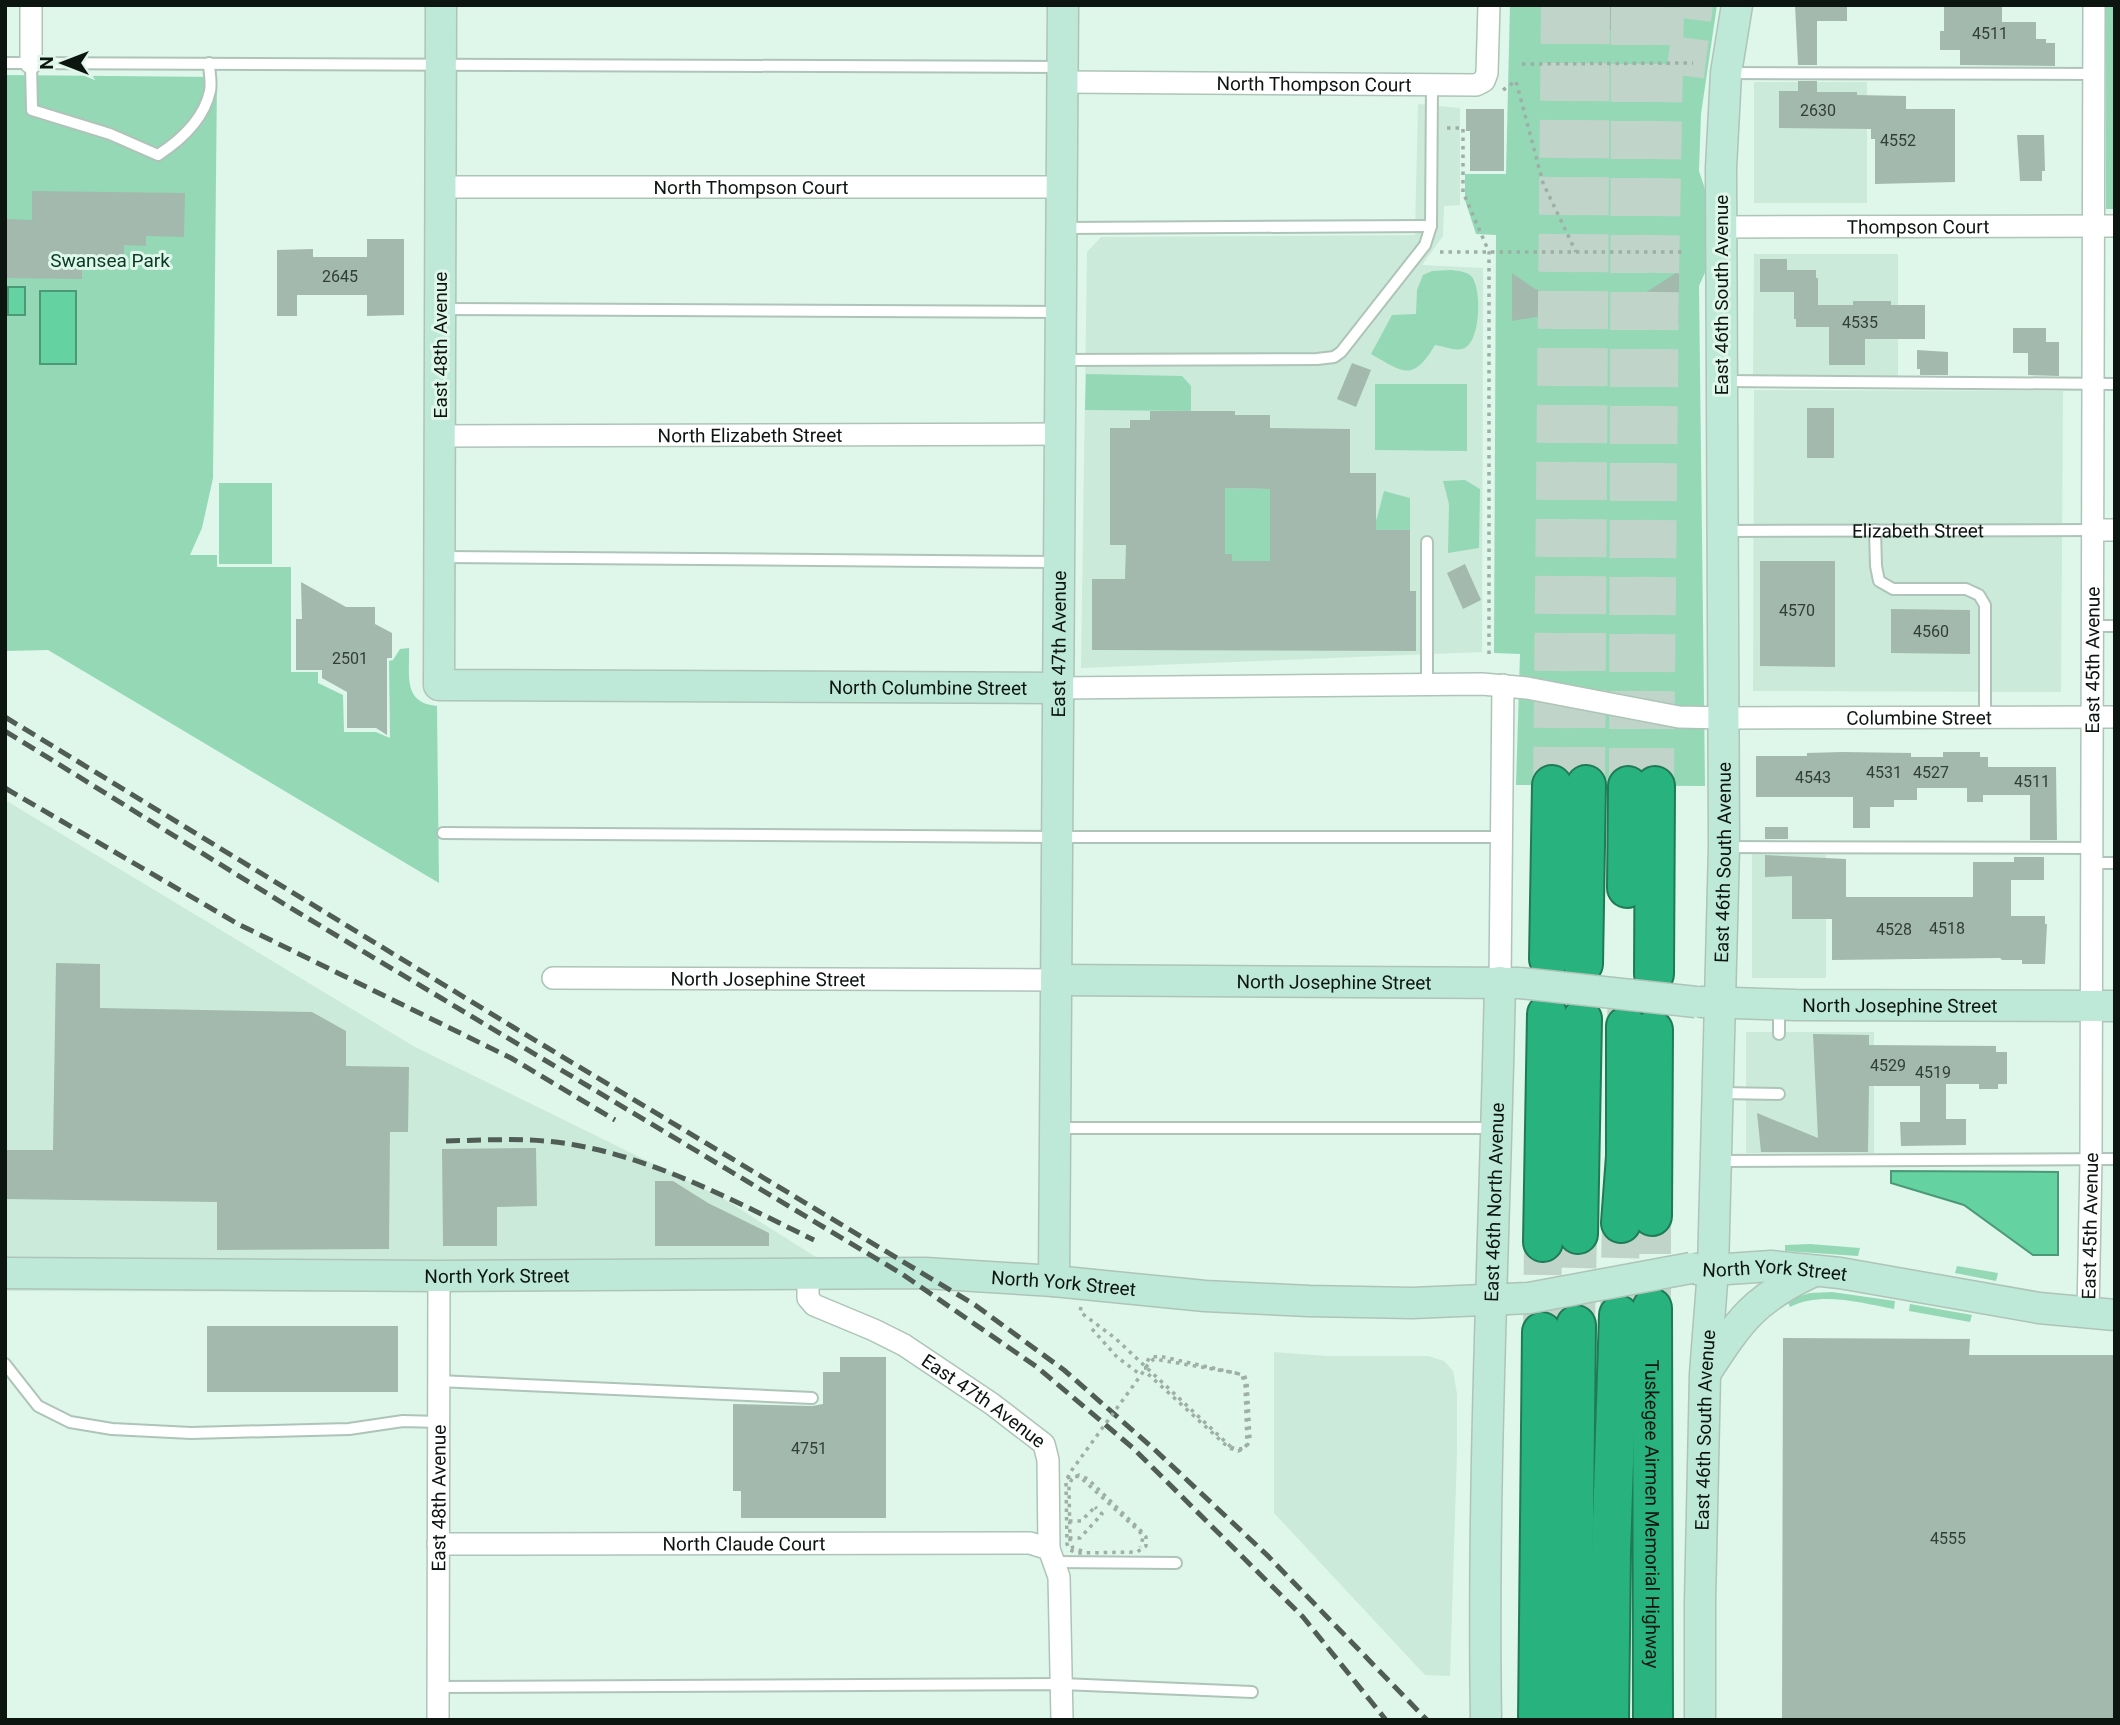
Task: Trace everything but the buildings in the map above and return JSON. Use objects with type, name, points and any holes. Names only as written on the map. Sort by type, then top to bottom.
[{"type":"highway","points":[[1538,972],[1569,785]]},
{"type":"highway","points":[[1640,972],[1641,786]]},
{"type":"highway","points":[[1560,1238],[1564,1017]]},
{"type":"highway","points":[[1637,1219],[1640,1028]]},
{"type":"highway","name":"Tuskegee Airmen Memorial Highway","points":[[1609,1720],[1611,1551],[1635,1311],[1653,1720]]},
{"type":"highway","points":[[1538,1720],[1559,1329],[1572,1720]]},
{"type":"street","points":[[31,5],[31,63]]},
{"type":"street","name":"East 48th Avenue","points":[[439,685],[441,5]]},
{"type":"street","name":"East 47th Avenue","points":[[1054,1281],[1063,5]]},
{"type":"street","name":"North Thompson Court","points":[[1062,75],[1432,86],[1480,84],[1487,72],[1489,5]]},
{"type":"street","name":"East 46th South Avenue","points":[[1700,1720],[1704,1374],[1702,1269],[1716,1161],[1717,1093],[1708,1003],[1724,847],[1720,227],[1722,120],[1726,72],[1737,5]]},
{"type":"street","name":"East 45th Avenue","points":[[2094,5],[2094,74],[2104,226],[2093,384],[2092,855],[2103,1006],[2091,1159],[2101,1314]]},
{"type":"street","name":"North Thompson Court","points":[[441,187],[1062,187]]},
{"type":"street","name":"Thompson Court","points":[[1720,227],[2104,226]]},
{"type":"street","name":"North Elizabeth Street","points":[[440,436],[1060,434]]},
{"type":"street","name":"Elizabeth Street","points":[[2093,530],[2115,530]]},
{"type":"street","name":"North Columbine Street","points":[[439,685],[1058,688],[1510,685],[1679,716],[1724,718]]},
{"type":"street","name":"East 46th North Avenue","points":[[1486,1720],[1484,1612],[1498,1300],[1495,1128],[1538,972],[1501,837],[1510,685]]},
{"type":"street","name":"Columbine Street","points":[[1724,718],[2115,717]]},
{"type":"street","name":"North Josephine Street","points":[[553,978],[1056,980],[1538,972],[1780,1019],[2103,1006]]},
{"type":"street","name":"North York Street","points":[[5,1273],[439,1276],[925,1273],[1283,1300],[1412,1303],[1529,1298],[1702,1269],[1771,1266],[1861,1275],[2039,1308],[2101,1314]]},
{"type":"street","points":[[1704,1374],[1744,1318],[1759,1302],[1788,1283],[1812,1272]]},
{"type":"street","name":"East 47th Avenue","points":[[808,1275],[808,1298],[814,1304],[904,1345],[992,1404],[1040,1440],[1046,1449],[1059,1577],[1062,1720]]},
{"type":"street","name":"East 48th Avenue","points":[[438,1720],[439,1276]]},
{"type":"street","name":"North Claude Court","points":[[438,1544],[1030,1544],[1055,1550]]},
{"type":"lane","points":[[5,63],[441,64],[1062,75]]},
{"type":"lane","points":[[31,63],[32,110],[110,134],[158,155],[177,143],[196,122],[210,90],[209,63]]},
{"type":"lane","points":[[1726,72],[2094,74]]},
{"type":"lane","points":[[1060,359],[1327,358],[1341,352],[1425,246],[1431,226],[1432,86]]},
{"type":"lane","points":[[1062,228],[1431,226]]},
{"type":"lane","points":[[440,309],[1061,312]]},
{"type":"lane","points":[[1722,381],[2115,384]]},
{"type":"lane","points":[[1875,530],[1876,566],[1880,580],[1893,589],[1966,589],[1979,594],[1985,605],[1985,717]]},
{"type":"lane","name":"Elizabeth Street","points":[[1722,531],[2093,530]]},
{"type":"lane","points":[[1427,542],[1427,684]]},
{"type":"lane","points":[[439,557],[1059,562]]},
{"type":"lane","points":[[2092,626],[2115,626]]},
{"type":"lane","points":[[443,833],[1501,837]]},
{"type":"lane","points":[[1724,847],[2092,855],[2115,863]]},
{"type":"lane","points":[[1717,1093],[1780,1094]]},
{"type":"lane","points":[[1055,1128],[1495,1128]]},
{"type":"lane","points":[[1716,1161],[2115,1159]]},
{"type":"lane","points":[[5,1364],[38,1406],[70,1422],[112,1429],[191,1433],[349,1429],[403,1421],[438,1422]]},
{"type":"lane","points":[[438,1381],[812,1398]]},
{"type":"lane","points":[[1055,1550],[1176,1563]]},
{"type":"lane","points":[[438,1687],[1062,1684],[1252,1692]]},
{"type":"path","points":[[1522,64],[1693,63]]},
{"type":"path","points":[[1516,81],[1543,183],[1576,252]]},
{"type":"path","points":[[1444,128],[1463,128],[1463,192],[1489,252],[1489,658]]},
{"type":"path","points":[[1440,251],[1684,252]]},
{"type":"path","points":[[1055,1550],[1063,1484],[1066,1479],[1076,1476],[1140,1532],[1143,1538],[1141,1546],[1134,1551],[1082,1551],[1073,1548],[1070,1542],[1069,1485],[1072,1479],[1079,1475],[1087,1479],[1146,1537],[1145,1548],[1137,1552],[1073,1552],[1067,1544],[1066,1482],[1069,1474],[1141,1375],[1143,1372],[1148,1365],[1151,1361],[1157,1359],[1240,1374],[1245,1383],[1247,1444],[1244,1448],[1238,1451],[1229,1448],[1148,1374],[1145,1369],[1146,1365],[1149,1358],[1159,1356],[1244,1374],[1247,1381],[1250,1440],[1247,1446],[1244,1448],[1231,1447],[1115,1338],[1080,1312]]},
{"type":"path","points":[[1092,1329],[1117,1357],[1141,1375]]},
{"type":"path","points":[[1067,1521],[1081,1521],[1095,1507],[1102,1514],[1080,1538]]},
{"type":"shaded area","points":[[1754,82],[1867,82],[1867,203],[1754,203]]},
{"type":"shaded area","points":[[1418,104],[1460,108],[1460,205],[1444,206],[1443,236],[1422,265],[1483,268],[1482,652],[1081,668],[1087,252],[1101,237],[1415,235]]},
{"type":"shaded area","points":[[1754,254],[1898,254],[1898,379],[1753,378]]},
{"type":"shaded area","points":[[8,287],[25,287],[25,315],[8,315]]},
{"type":"shaded area","points":[[40,291],[76,291],[76,364],[40,364]]},
{"type":"shaded area","points":[[1754,390],[2063,391],[2061,692],[1753,691]]},
{"type":"shaded area","points":[[5,800],[415,1047],[721,1197],[865,1288],[451,1292],[5,1291]]},
{"type":"shaded area","points":[[1752,854],[1826,855],[1826,978],[1752,978]]},
{"type":"shaded area","points":[[1746,1032],[1874,1032],[1874,1153],[1746,1153]]},
{"type":"shaded area","points":[[1891,1171],[2058,1172],[2058,1255],[2033,1255],[1964,1205],[1891,1183]]},
{"type":"shaded area","points":[[1274,1352],[1326,1356],[1428,1356],[1444,1361],[1453,1371],[1457,1394],[1457,1451],[1450,1676],[1425,1675],[1274,1513]]},
{"type":"green space","points":[[1510,5],[1717,5],[1701,114],[1699,171],[1706,192],[1707,268],[1699,286],[1705,786],[1516,785],[1520,654],[1494,653],[1496,235],[1476,234],[1465,200],[1465,174],[1506,174]]},
{"type":"green space","points":[[2106,5],[2115,5],[2115,209],[2106,209]]},
{"type":"green space","name":"Swansea Park","points":[[5,75],[217,77],[213,478],[202,528],[190,555],[217,555],[217,567],[291,567],[291,672],[318,672],[318,683],[343,695],[344,732],[376,732],[390,738],[389,661],[393,660],[400,649],[409,648],[409,677],[413,693],[426,704],[437,706],[439,883],[48,650],[5,651]]},
{"type":"green space","points":[[1451,270],[1468,274],[1475,284],[1478,316],[1473,338],[1468,345],[1462,349],[1452,349],[1435,345],[1420,365],[1407,370],[1392,366],[1371,354],[1392,315],[1416,314],[1417,290],[1423,275],[1432,271]]},
{"type":"green space","points":[[1086,374],[1182,376],[1191,386],[1191,411],[1085,410]]},
{"type":"green space","points":[[1375,384],[1467,384],[1467,451],[1375,450]]},
{"type":"green space","points":[[1465,480],[1480,489],[1479,548],[1448,553],[1449,504],[1443,481]]},
{"type":"green space","points":[[219,483],[272,483],[272,564],[219,564]]},
{"type":"green space","points":[[1225,488],[1270,489],[1270,554],[1278,561],[1232,561],[1225,554]]},
{"type":"green space","points":[[1384,491],[1410,498],[1410,530],[1371,530]]},
{"type":"green space","points":[[1785,1245],[1860,1248],[1858,1256],[1785,1251]]},
{"type":"green space","points":[[1957,1266],[1998,1273],[1996,1281],[1955,1273]]},
{"type":"green space","points":[[1832,1292],[1895,1301],[1894,1309],[1828,1299],[1802,1302],[1790,1307],[1787,1300],[1810,1293]]},
{"type":"green space","points":[[1910,1304],[1972,1315],[1970,1322],[1909,1311]]},
{"type":"tunnel","points":[[1552,785],[1560,5]]},
{"type":"tunnel","points":[[1586,785],[1591,5]]},
{"type":"tunnel","points":[[1628,786],[1630,5]]},
{"type":"tunnel","points":[[1655,786],[1665,5]]},
{"type":"tunnel","points":[[1685,76],[1694,5]]},
{"type":"tunnel","points":[[1626,1026],[1627,970]]},
{"type":"tunnel","points":[[1652,1216],[1652,1308]]},
{"type":"tunnel","points":[[1619,1315],[1621,1223]]},
{"type":"tunnel","points":[[1576,1325],[1578,1234]]},
{"type":"tunnel","points":[[1542,1332],[1543,1242]]},
{"type":"railway","points":[[5,717],[975,1305],[1064,1370],[1154,1449],[1267,1555],[1427,1720]]},
{"type":"railway","points":[[5,731],[289,907],[902,1274],[1037,1367],[1133,1448],[1303,1617],[1386,1720]]},
{"type":"railway","points":[[5,788],[238,924],[511,1058],[615,1120]]},
{"type":"railway","points":[[446,1141],[543,1141],[606,1152],[698,1184],[814,1240]]}]
